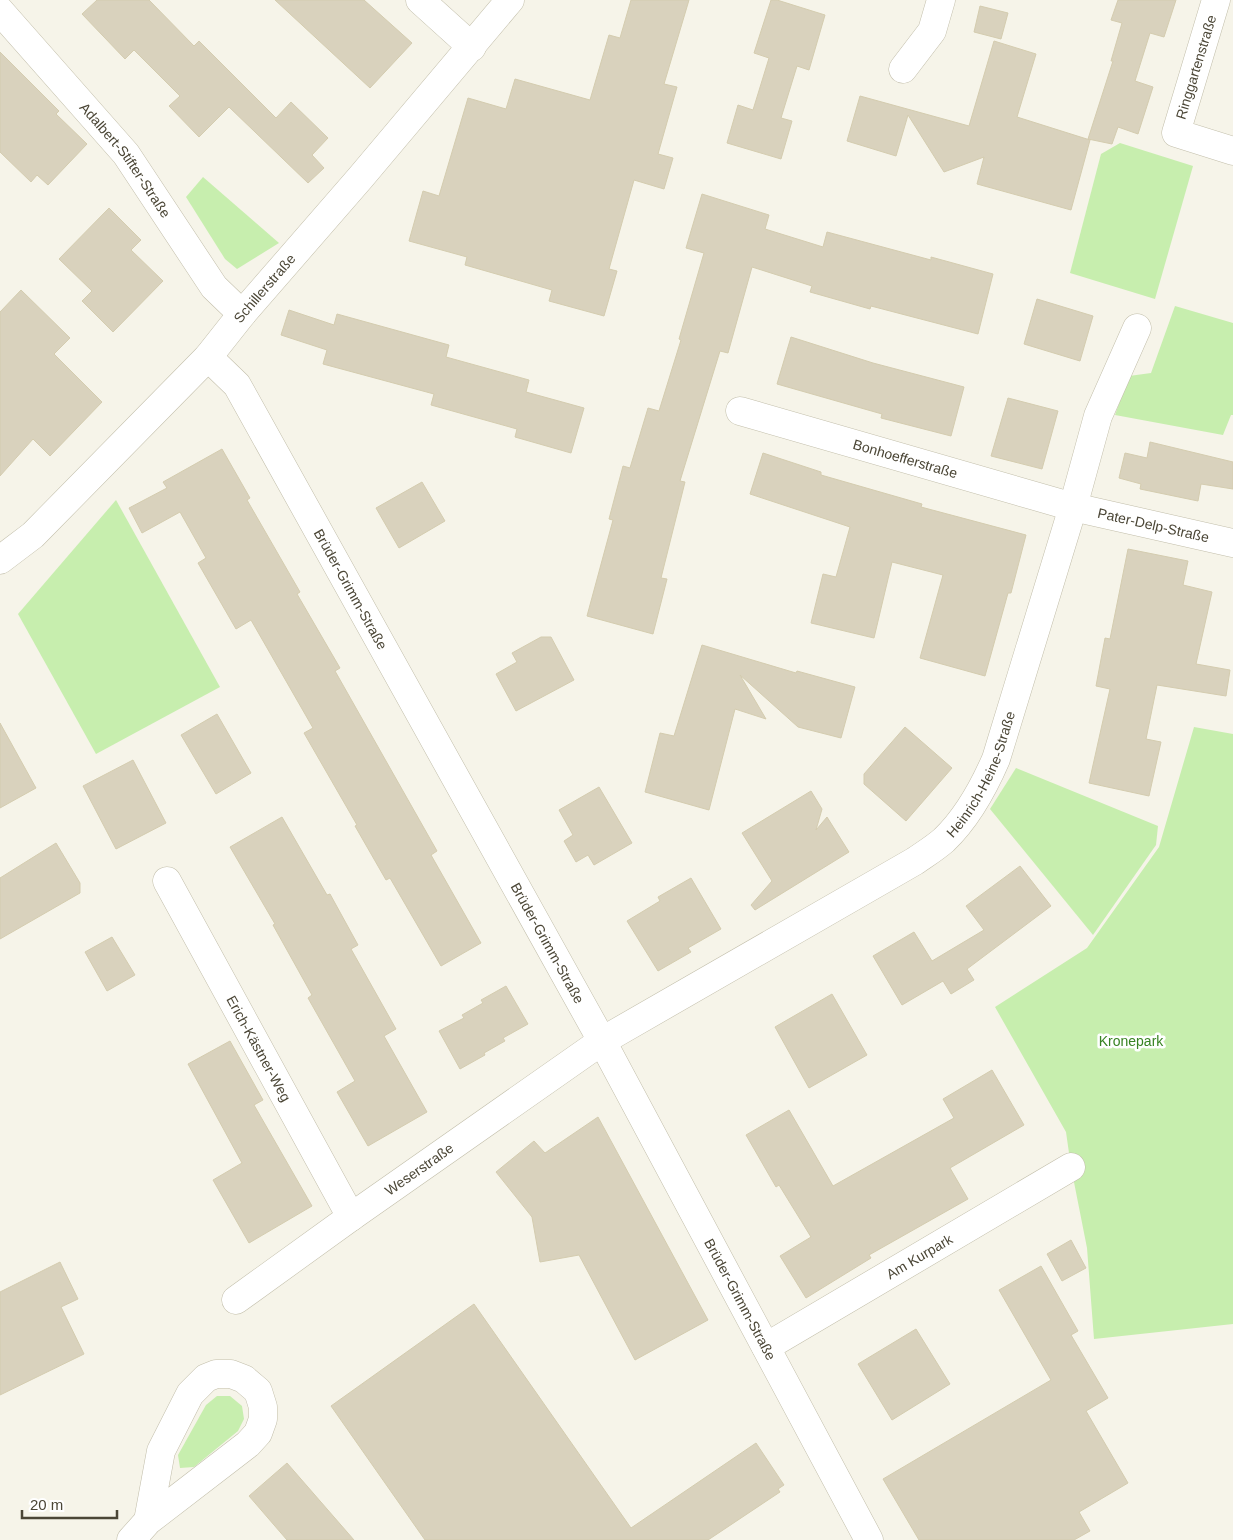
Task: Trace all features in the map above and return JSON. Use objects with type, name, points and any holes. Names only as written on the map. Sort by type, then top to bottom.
[{"type":"street","points":[[420,0],[472,47]]},
{"type":"street","name":"Schillerstraße","points":[[0,560],[33,535],[208,357],[242,314],[472,47],[510,0]]},
{"type":"street","points":[[903,69],[932,31],[941,0]]},
{"type":"street","name":"Ringgartenstraße","points":[[1216,0],[1176,133],[1233,151]]},
{"type":"street","name":"Adalbert-Stifter-Straße","points":[[0,11],[126,154],[214,288],[242,314]]},
{"type":"street","name":"Heinrich-Heine-Straße","points":[[602,1041],[915,861],[943,841],[962,819],[982,790],[996,759],[1098,416],[1137,328]]},
{"type":"street","name":"Brüder-Grimm-Straße","points":[[208,357],[237,385],[602,1041],[869,1540]]},
{"type":"street","name":"Bonhoefferstraße","points":[[740,411],[1072,507]]},
{"type":"street","name":"Pater-Delp-Straße","points":[[1072,507],[1233,543]]},
{"type":"street","name":"Erich-Kästner-Weg","points":[[167,881],[351,1217]]},
{"type":"street","name":"Weserstraße","points":[[236,1300],[602,1041]]},
{"type":"street","name":"Am Kurpark","points":[[766,1347],[1071,1167]]},
{"type":"street","points":[[216,1374],[231,1374],[244,1379],[258,1391],[264,1407],[263,1419],[258,1433],[248,1444],[140,1530],[160,1451],[190,1394],[206,1378],[216,1374]]},
{"type":"green space","points":[[1120,143],[1193,166],[1155,299],[1070,273],[1101,154]]},
{"type":"green space","points":[[203,177],[279,243],[237,269],[225,259],[186,197]]},
{"type":"green space","points":[[1175,306],[1233,323],[1233,415],[1231,415],[1223,435],[1115,415],[1129,376],[1151,373]]},
{"type":"green space","points":[[116,500],[220,687],[96,754],[18,614]]},
{"type":"green space","name":"Kronepark","points":[[1194,727],[1233,734],[1233,1324],[1094,1339],[1087,1248],[1066,1132],[995,1007],[1087,948],[1159,847]]},
{"type":"green space","points":[[1016,768],[1158,826],[1156,845],[1093,935],[990,809]]},
{"type":"green space","points":[[217,1396],[230,1396],[242,1406],[244,1419],[238,1431],[194,1467],[180,1468],[178,1455],[206,1405]]},
{"type":"building","points":[[97,0],[149,0],[194,46],[199,41],[276,118],[291,102],[328,138],[312,155],[324,168],[308,183],[229,107],[199,137],[169,106],[180,96],[134,50],[125,59],[82,14]]},
{"type":"building","points":[[275,0],[364,0],[412,43],[370,88]]},
{"type":"building","points":[[631,0],[689,0],[664,84],[677,87],[658,154],[673,158],[664,189],[634,180],[609,269],[617,271],[604,316],[549,301],[552,290],[465,265],[467,257],[409,241],[423,191],[439,196],[468,98],[506,109],[515,79],[590,100],[609,35],[620,38]]},
{"type":"building","points":[[771,0],[777,0],[825,15],[809,70],[797,66],[781,118],[792,121],[781,159],[727,143],[738,105],[753,110],[769,58],[754,53]]},
{"type":"building","points":[[1118,0],[1176,0],[1164,37],[1150,33],[1135,81],[1153,87],[1138,134],[1118,127],[1112,144],[1088,139],[1113,61],[1111,61],[1122,23],[1111,20]]},
{"type":"building","points":[[980,6],[1008,13],[1001,39],[974,32]]},
{"type":"building","points":[[994,41],[1036,54],[1017,117],[1090,140],[1071,210],[977,184],[984,157],[944,172],[908,115],[896,156],[847,141],[860,96],[969,126]]},
{"type":"building","points":[[0,52],[59,111],[56,114],[87,144],[48,185],[37,175],[31,182],[0,152]]},
{"type":"building","points":[[702,194],[769,215],[765,229],[823,247],[827,232],[931,260],[931,257],[993,274],[978,334],[871,306],[870,309],[810,292],[812,286],[752,267],[728,353],[720,351],[680,481],[685,482],[661,578],[667,579],[653,634],[587,616],[613,520],[609,519],[623,466],[630,468],[648,408],[659,411],[681,340],[679,339],[704,253],[686,248]]},
{"type":"building","points":[[109,208],[141,240],[131,250],[163,281],[113,332],[82,301],[92,291],[59,259]]},
{"type":"building","points":[[21,290],[70,338],[54,354],[102,402],[50,456],[33,439],[0,476],[0,312]]},
{"type":"building","points":[[1037,299],[1093,316],[1080,361],[1024,344]]},
{"type":"building","points":[[289,310],[334,325],[337,314],[449,345],[446,357],[529,380],[526,392],[584,408],[571,453],[515,437],[517,429],[431,405],[434,394],[323,364],[327,350],[281,335]]},
{"type":"building","points":[[791,337],[873,363],[964,387],[951,436],[881,418],[882,414],[777,384]]},
{"type":"building","points":[[1008,398],[1058,411],[1042,469],[991,456]]},
{"type":"building","points":[[1150,442],[1233,462],[1233,489],[1201,484],[1198,501],[1140,489],[1141,484],[1119,478],[1125,453],[1147,458]]},
{"type":"building","points":[[222,449],[250,498],[247,500],[300,592],[297,594],[340,668],[335,671],[437,851],[431,855],[481,943],[441,966],[390,878],[386,880],[355,826],[357,825],[304,733],[313,728],[251,620],[236,629],[198,563],[206,558],[180,512],[142,533],[129,508],[167,488],[163,482]]},
{"type":"building","points":[[763,453],[821,472],[821,475],[922,504],[921,507],[1026,535],[1011,593],[1008,593],[985,676],[920,658],[943,575],[892,562],[874,638],[811,623],[823,574],[836,577],[850,527],[750,494]]},
{"type":"building","points":[[422,482],[445,521],[399,548],[376,508]]},
{"type":"building","points":[[1128,549],[1188,561],[1183,585],[1212,592],[1196,664],[1230,670],[1226,696],[1157,685],[1146,739],[1161,742],[1149,796],[1089,783],[1110,689],[1096,686],[1105,638],[1110,639]]},
{"type":"building","points":[[541,637],[551,637],[574,680],[516,711],[496,674],[517,662],[512,653]]},
{"type":"building","points":[[702,645],[796,673],[797,671],[855,687],[841,738],[798,727],[740,675],[766,719],[735,709],[709,810],[645,792],[660,733],[674,736]]},
{"type":"building","points":[[217,714],[251,773],[216,794],[181,735]]},
{"type":"building","points":[[0,723],[36,788],[0,808]]},
{"type":"building","points":[[905,727],[952,768],[906,821],[864,784],[864,774]]},
{"type":"building","points":[[133,760],[166,823],[116,849],[83,786]]},
{"type":"building","points":[[599,787],[632,843],[594,865],[588,855],[576,862],[564,841],[573,835],[559,810]]},
{"type":"building","points":[[811,791],[822,809],[816,830],[827,817],[849,852],[755,910],[751,905],[772,881],[742,833]]},
{"type":"building","points":[[282,817],[327,895],[330,894],[358,945],[351,949],[396,1029],[384,1036],[427,1112],[368,1146],[337,1092],[355,1081],[308,998],[312,995],[273,925],[275,924],[230,847]]},
{"type":"building","points":[[56,843],[80,883],[80,893],[0,939],[0,878]]},
{"type":"building","points":[[1020,866],[1051,906],[967,969],[974,980],[951,994],[943,981],[902,1005],[873,956],[914,932],[932,961],[984,930],[966,906]]},
{"type":"building","points":[[691,878],[721,929],[688,948],[691,952],[658,971],[627,921],[660,901],[658,897]]},
{"type":"building","points":[[112,937],[135,975],[107,991],[85,952]]},
{"type":"building","points":[[506,986],[528,1024],[503,1038],[505,1041],[484,1053],[485,1055],[460,1069],[439,1031],[464,1018],[462,1015],[483,1003],[481,1000]]},
{"type":"building","points":[[832,994],[867,1055],[809,1088],[775,1027]]},
{"type":"building","points":[[230,1041],[263,1100],[254,1105],[312,1206],[249,1243],[213,1180],[242,1163],[188,1064]]},
{"type":"building","points":[[992,1070],[1024,1125],[950,1168],[968,1199],[869,1255],[871,1258],[806,1298],[780,1256],[811,1237],[779,1185],[776,1187],[746,1135],[789,1110],[833,1186],[954,1118],[943,1099]]},
{"type":"building","points":[[598,1117],[708,1320],[635,1360],[579,1255],[540,1262],[532,1217],[496,1172],[534,1141],[545,1153]]},
{"type":"building","points":[[1071,1240],[1086,1268],[1062,1281],[1047,1254]]},
{"type":"building","points":[[60,1262],[78,1299],[61,1307],[84,1354],[0,1395],[0,1292]]},
{"type":"building","points":[[1041,1266],[1078,1331],[1071,1335],[1108,1398],[1086,1411],[1128,1483],[1079,1512],[1090,1531],[1074,1540],[919,1540],[883,1479],[1051,1380],[999,1290]]},
{"type":"building","points":[[474,1304],[631,1528],[756,1443],[784,1485],[778,1489],[780,1492],[708,1540],[425,1540],[331,1406]]},
{"type":"building","points":[[916,1329],[950,1384],[892,1420],[858,1364]]},
{"type":"building","points":[[287,1463],[354,1540],[287,1540],[249,1496]]}]
